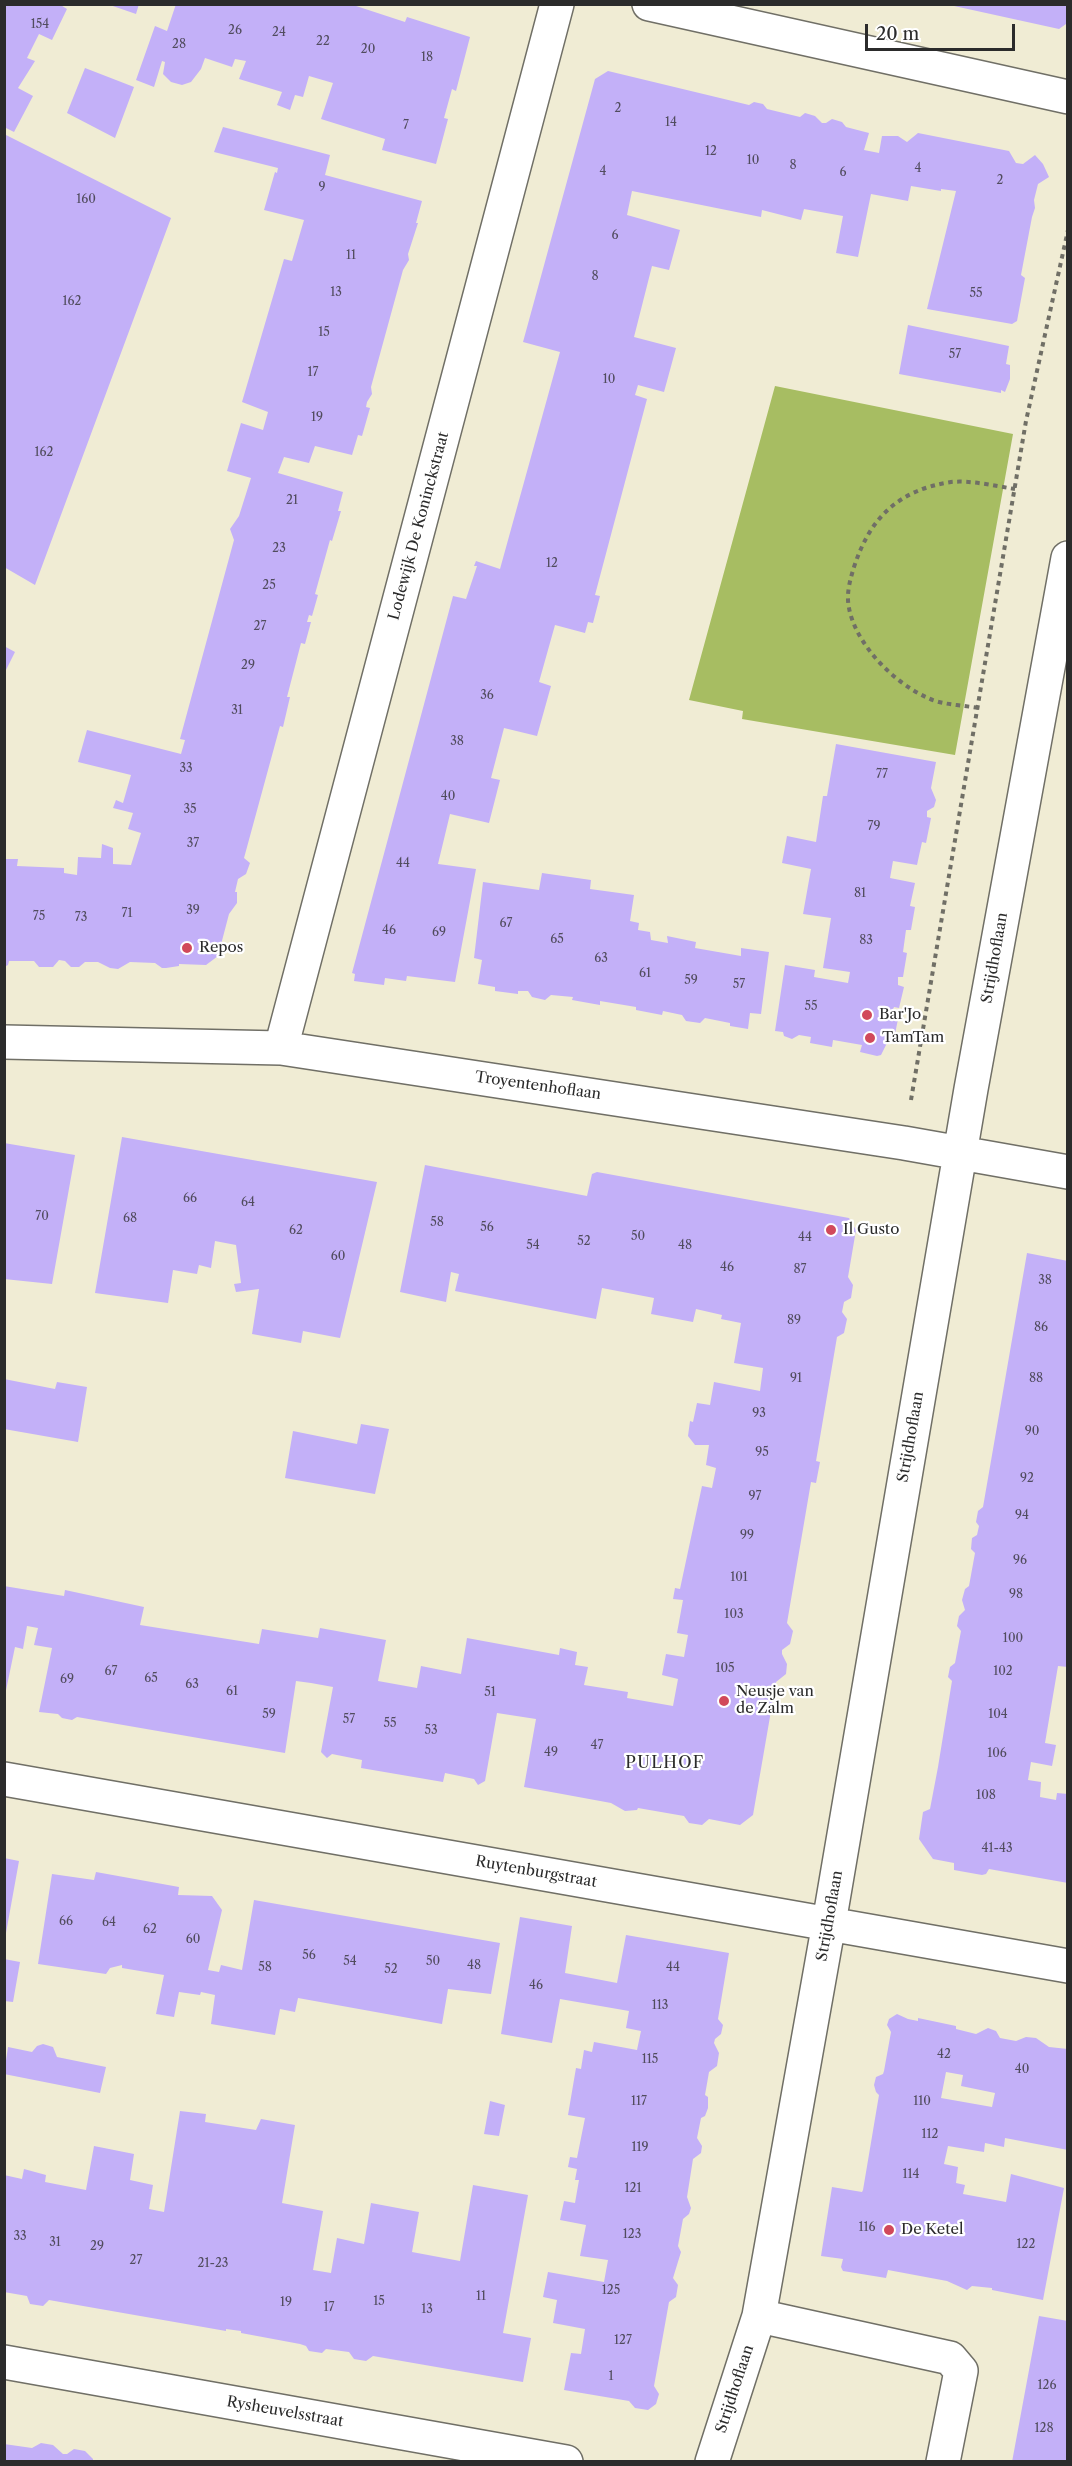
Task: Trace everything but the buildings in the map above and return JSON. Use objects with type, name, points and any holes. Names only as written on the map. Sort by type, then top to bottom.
[{"type":"street","name":"Lodewijk De Koninckstraat","points":[[281,1048],[557,4]]},
{"type":"street","points":[[649,4],[1068,97]]},
{"type":"street","name":"Strijdhoflaan","points":[[712,2462],[759,2316],[829,1923],[960,1153],[1068,558]]},
{"type":"street","name":"Troyentenhoflaan","points":[[4,1042],[281,1048],[904,1143],[1068,1172]]},
{"type":"street","name":"Ruytenburgstraat","points":[[4,1779],[1068,1966]]},
{"type":"street","points":[[759,2316],[950,2358],[961,2371],[943,2462]]},
{"type":"street","name":"Rysheuvelsstraat","points":[[4,2362],[566,2462]]},
{"type":"path","points":[[904,1143],[1026,421],[1068,230]]},
{"type":"path","points":[[978,708],[929,699],[880,665],[861,638],[849,608],[849,584],[861,545],[880,516],[900,498],[930,487],[953,482],[1015,489]]},
{"type":"green space","points":[[775,386],[1013,434],[955,755],[742,719],[743,711],[689,700]]},
{"type":"place","name":"Repos","points":[[187,948]]},
{"type":"place","name":"Bar'Jo","points":[[867,1015]]},
{"type":"place","name":"TamTam","points":[[870,1038]]},
{"type":"place","name":"Il Gusto","points":[[831,1230]]},
{"type":"place","name":"Neusje van de Zalm","points":[[724,1701]]},
{"type":"place","name":"De Ketel","points":[[889,2230]]},
{"type":"district","name":"PULHOF","points":[[665,1763]]}]
